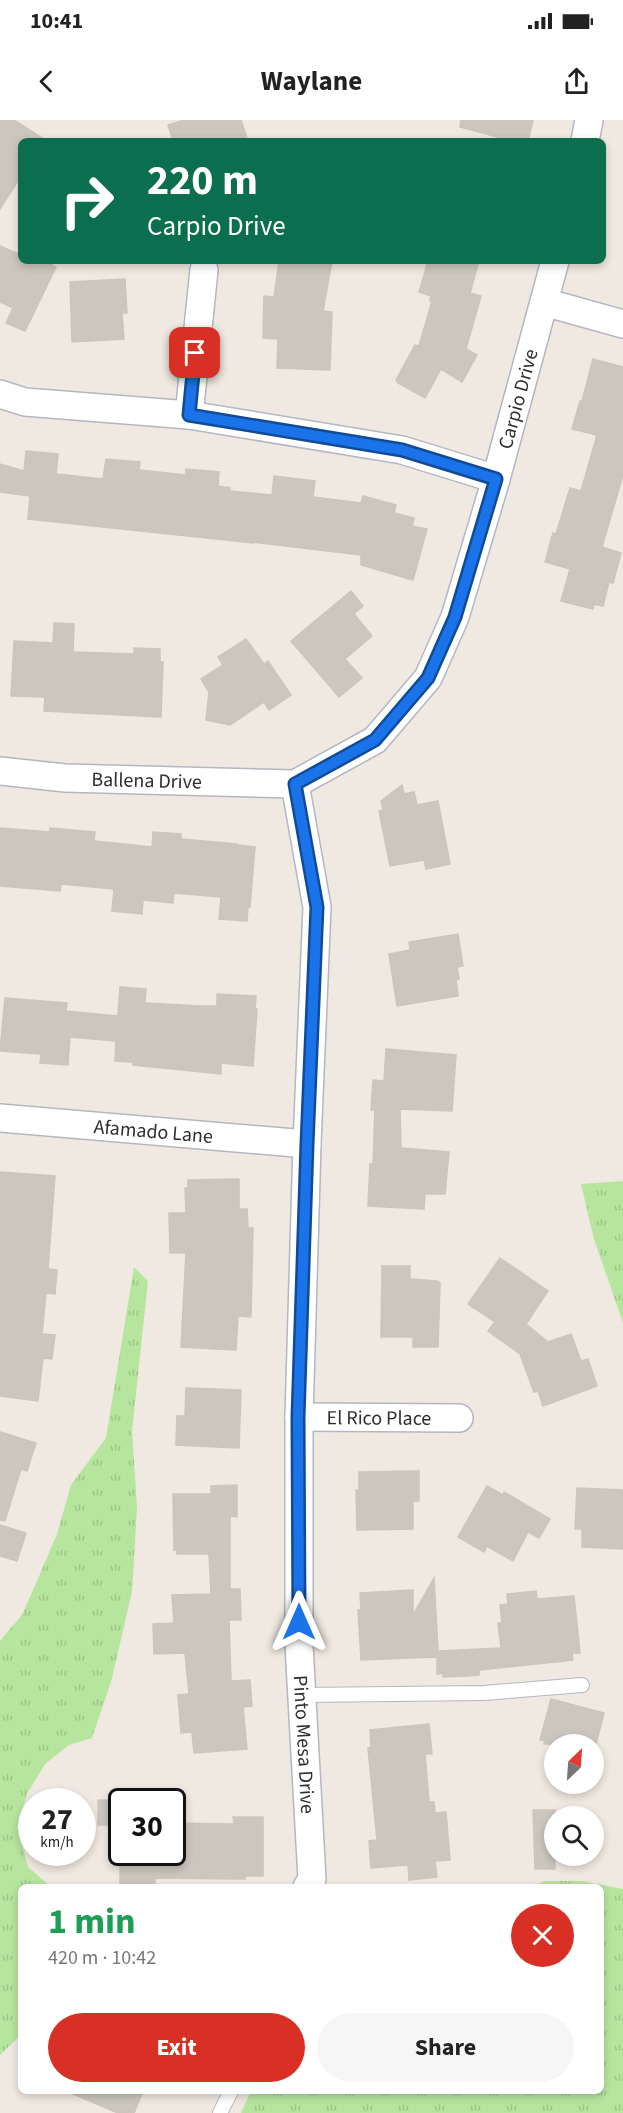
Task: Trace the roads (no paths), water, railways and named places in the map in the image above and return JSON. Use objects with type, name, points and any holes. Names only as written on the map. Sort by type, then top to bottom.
[{"type":"street","points":[[586,138],[589,120]]},
{"type":"street","name":"Carpio Drive","points":[[295,784],[375,740],[428,678],[455,617],[496,479],[554,264]]},
{"type":"street","points":[[189,415],[204,270]]},
{"type":"street","points":[[544,302],[623,324]]},
{"type":"street","points":[[0,394],[25,402],[189,415],[402,450],[496,479]]},
{"type":"street","name":"Ballena Drive","points":[[0,771],[65,778],[295,784]]},
{"type":"street","name":"Pinto Mesa Drive","points":[[295,784],[317,907],[298,1417],[299,1645],[310,1883]]},
{"type":"street","name":"Afamado Lane","points":[[0,1118],[307,1144]]},
{"type":"street","name":"El Rico Place","points":[[298,1417],[459,1418]]},
{"type":"lane","points":[[302,1695],[484,1693],[582,1685]]},
{"type":"lane","points":[[220,2113],[230,2094]]}]
